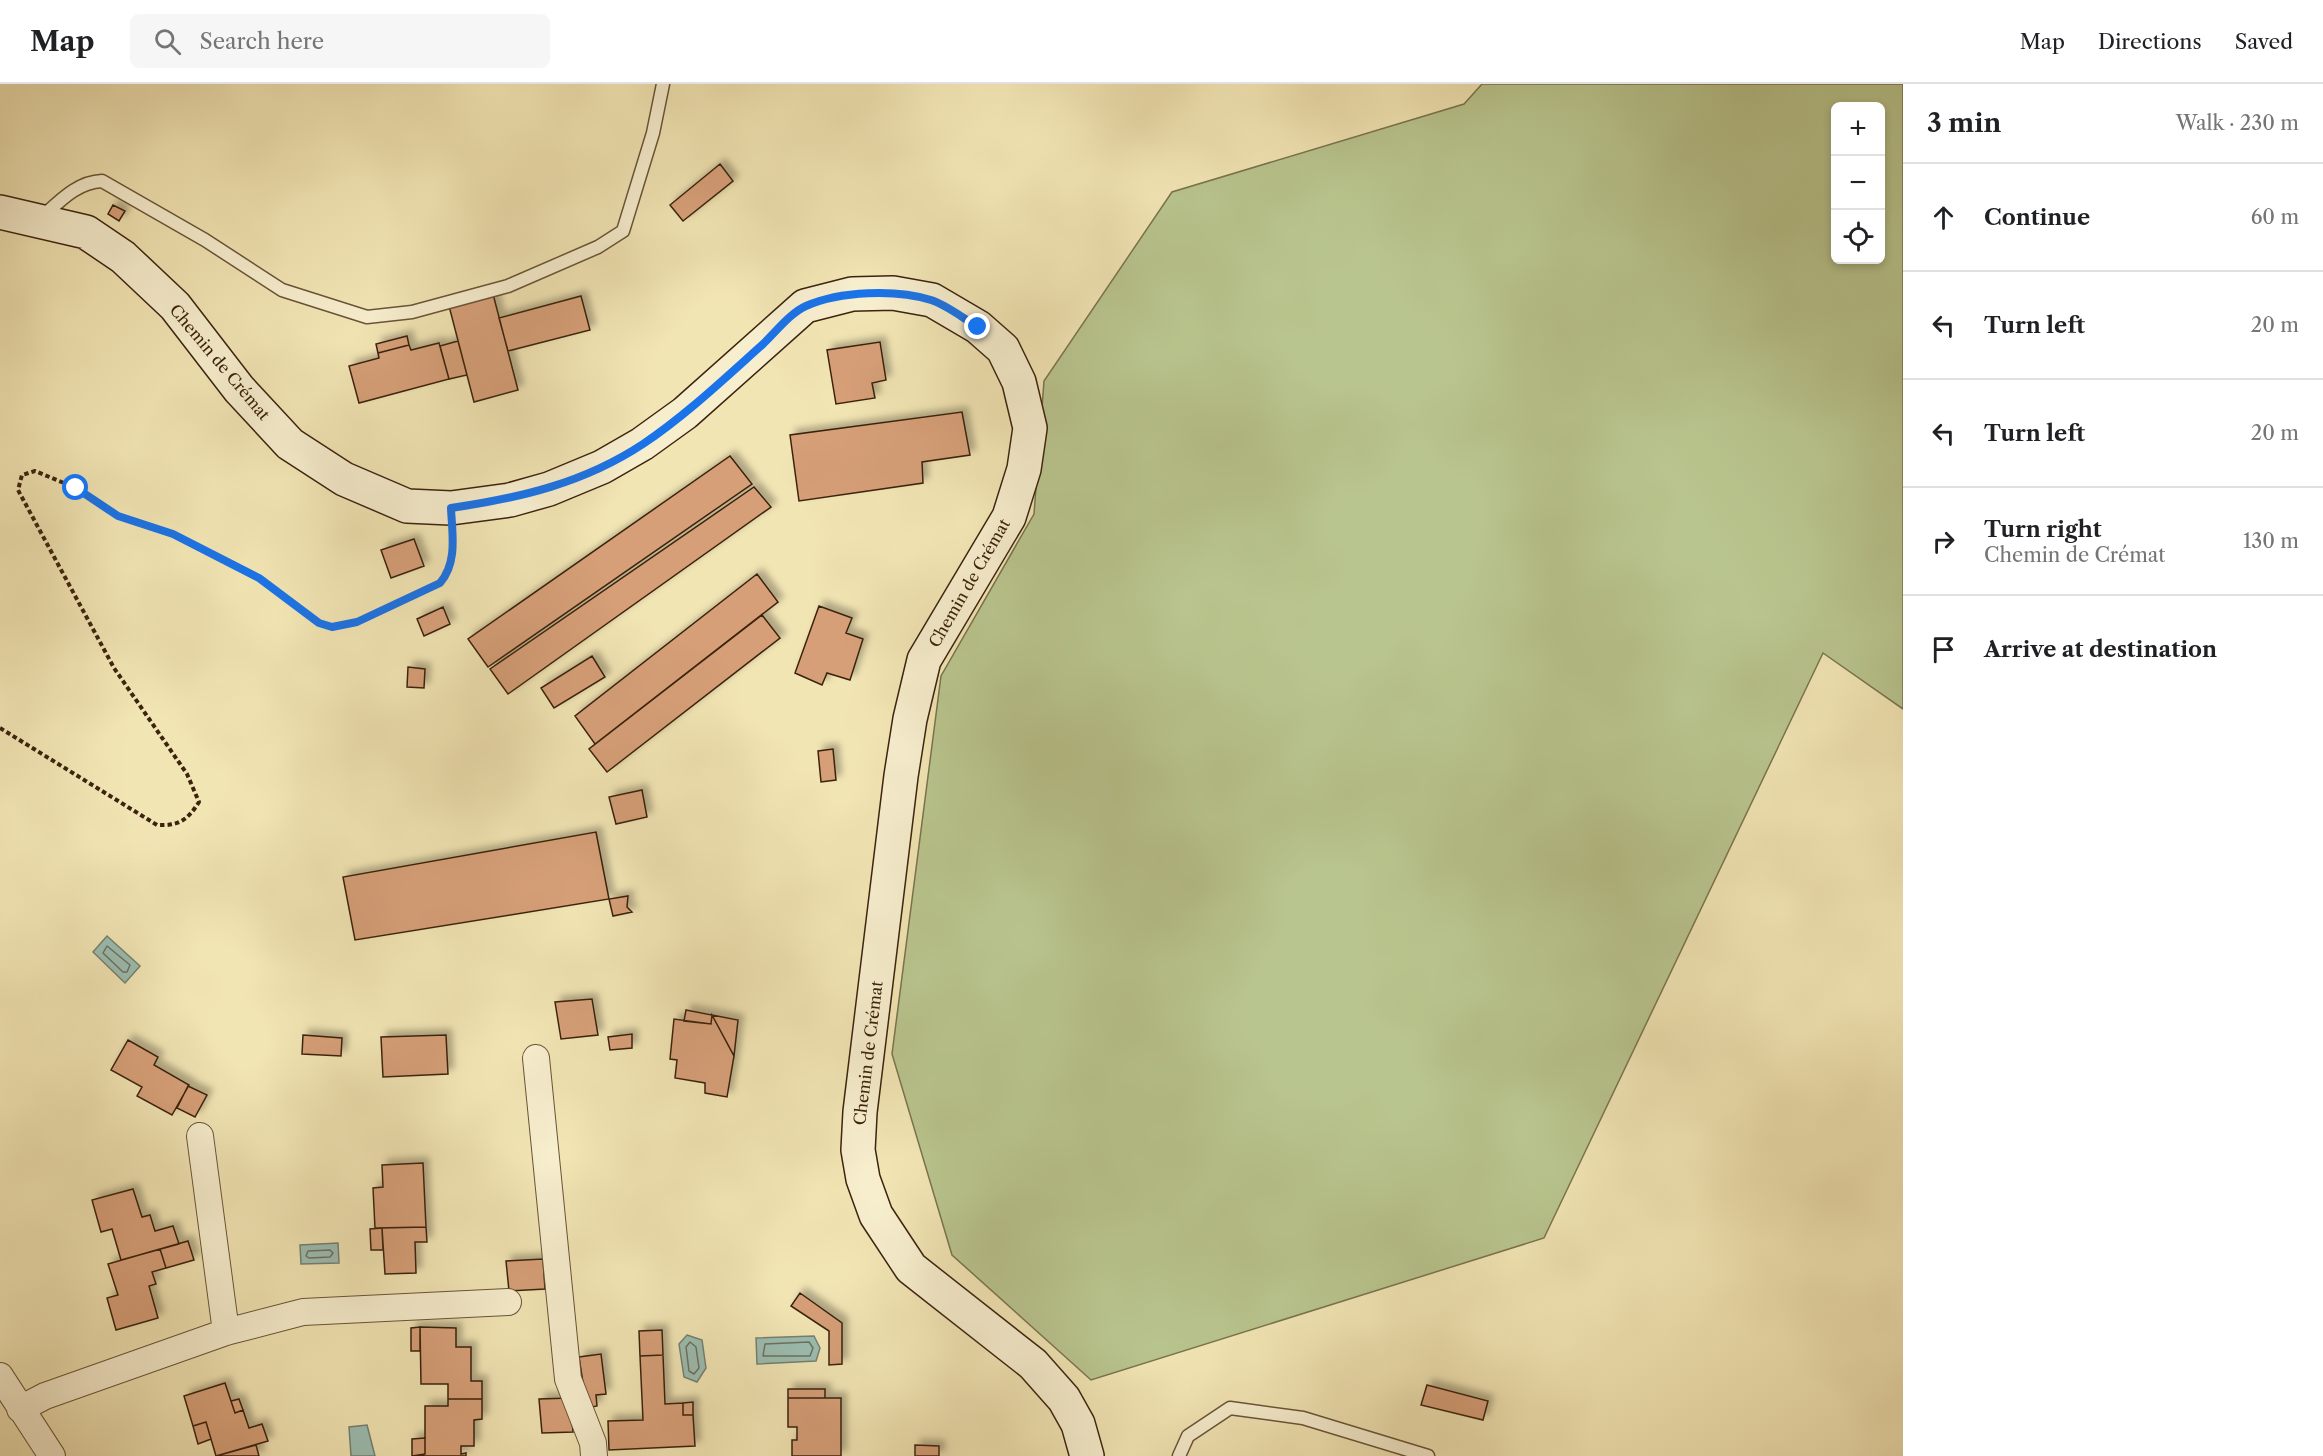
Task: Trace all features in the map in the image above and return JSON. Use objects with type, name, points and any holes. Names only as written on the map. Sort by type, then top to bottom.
[{"type":"street","name":"Chemin de Crémat","points":[[0,212],[86,232],[123,257],[174,306],[239,389],[290,444],[344,479],[407,506],[451,508],[510,500],[549,489],[602,467],[642,444],[686,412],[805,306],[852,294],[893,294],[932,300],[978,327],[1003,350],[1018,382],[1030,428],[1024,469],[1009,517],[924,660],[910,719],[902,776],[860,1112],[858,1150],[863,1179],[876,1215],[911,1268],[1033,1364],[1064,1399],[1078,1424],[1087,1456]]},
{"type":"street","points":[[536,1058],[568,1379],[593,1443],[594,1456]]},
{"type":"street","points":[[200,1136],[226,1332]]},
{"type":"street","points":[[20,1409],[45,1396],[226,1332],[303,1312],[508,1302]]},
{"type":"street","points":[[0,1376],[52,1456]]},
{"type":"lane","points":[[39,220],[63,198],[88,182],[102,181],[205,240],[282,290],[367,317],[412,312],[508,286],[598,247],[623,231],[653,133],[663,84]]},
{"type":"lane","points":[[1179,1456],[1188,1436],[1230,1408],[1303,1418],[1428,1456]]},
{"type":"path","points":[[0,728],[157,825],[174,826],[192,814],[199,802],[187,774],[114,668],[18,490],[22,475],[35,471],[76,488],[118,516],[173,534],[259,578],[319,623],[332,627],[357,622],[440,583],[448,573],[452,556],[451,508]]},
{"type":"green space","points":[[1482,84],[1903,84],[1903,709],[1823,653],[1544,1238],[1091,1380],[952,1255],[892,1054],[941,676],[1034,514],[1044,381],[1172,192],[1464,104]]},
{"type":"water","points":[[107,936],[140,966],[125,983],[93,952]]},
{"type":"water","points":[[338,1243],[339,1263],[301,1264],[300,1245]]},
{"type":"water","points":[[687,1335],[702,1340],[706,1368],[697,1382],[684,1377],[679,1344]]},
{"type":"water","points":[[814,1336],[820,1348],[816,1361],[757,1364],[756,1338]]},
{"type":"water","points":[[367,1425],[375,1456],[351,1456],[349,1427]]},
{"type":"building","points":[[720,164],[733,181],[683,221],[670,205]]},
{"type":"building","points":[[113,205],[125,211],[119,221],[108,214]]},
{"type":"building","points":[[493,294],[518,390],[474,402],[449,306]]},
{"type":"building","points":[[581,296],[590,330],[508,351],[499,318]]},
{"type":"building","points":[[407,336],[409,345],[378,353],[376,344]]},
{"type":"building","points":[[458,341],[467,375],[449,379],[440,346]]},
{"type":"building","points":[[880,342],[886,380],[872,383],[875,398],[836,404],[827,350]]},
{"type":"building","points":[[439,343],[449,379],[359,403],[349,366],[379,358],[378,353],[409,345],[411,350]]},
{"type":"building","points":[[962,412],[970,455],[922,462],[923,483],[799,501],[790,435]]},
{"type":"building","points":[[730,456],[752,484],[488,667],[468,639]]},
{"type":"building","points":[[754,487],[771,507],[508,694],[490,669]]},
{"type":"building","points":[[414,539],[424,566],[391,578],[381,550]]},
{"type":"building","points":[[757,574],[778,602],[595,744],[575,716]]},
{"type":"building","points":[[819,606],[852,618],[846,633],[863,639],[850,680],[827,673],[822,685],[795,673]]},
{"type":"building","points":[[443,607],[450,624],[424,636],[417,619]]},
{"type":"building","points":[[762,615],[780,638],[607,772],[589,749]]},
{"type":"building","points":[[592,656],[605,677],[554,708],[541,688]]},
{"type":"building","points":[[408,667],[425,669],[424,688],[407,687]]},
{"type":"building","points":[[833,749],[836,780],[821,782],[818,751]]},
{"type":"building","points":[[642,790],[647,817],[616,824],[609,797]]},
{"type":"building","points":[[596,832],[609,899],[355,940],[343,877]]},
{"type":"building","points":[[628,896],[627,907],[632,912],[613,916],[609,899]]},
{"type":"building","points":[[592,999],[598,1035],[561,1039],[555,1002]]},
{"type":"building","points":[[686,1010],[712,1015],[711,1024],[684,1021]]},
{"type":"building","points":[[712,1015],[734,1056],[727,1097],[705,1093],[705,1083],[675,1078],[677,1060],[670,1059],[674,1019],[711,1024]]},
{"type":"building","points":[[712,1015],[738,1020],[734,1056]]},
{"type":"building","points":[[632,1034],[632,1048],[610,1050],[608,1037]]},
{"type":"building","points":[[303,1035],[342,1038],[341,1056],[302,1054]]},
{"type":"building","points":[[446,1035],[448,1074],[383,1077],[381,1037]]},
{"type":"building","points":[[128,1040],[158,1057],[154,1065],[189,1085],[172,1115],[137,1096],[142,1087],[111,1070]]},
{"type":"building","points":[[188,1086],[207,1095],[195,1117],[177,1108]]},
{"type":"building","points":[[423,1163],[426,1227],[375,1228],[373,1188],[383,1187],[382,1165]]},
{"type":"building","points":[[133,1189],[142,1217],[150,1215],[155,1231],[173,1226],[179,1244],[121,1260],[112,1229],[101,1232],[92,1200]]},
{"type":"building","points":[[426,1227],[427,1242],[415,1242],[416,1273],[385,1274],[382,1228]]},
{"type":"building","points":[[382,1228],[383,1250],[371,1250],[370,1229]]},
{"type":"building","points":[[188,1241],[194,1260],[166,1268],[160,1249]]},
{"type":"building","points":[[160,1249],[166,1268],[152,1272],[156,1284],[149,1286],[158,1318],[116,1330],[107,1298],[118,1295],[108,1264]]},
{"type":"building","points":[[543,1259],[545,1289],[509,1291],[506,1261]]},
{"type":"building","points":[[800,1293],[842,1323],[842,1364],[829,1365],[829,1331],[791,1306]]},
{"type":"building","points":[[420,1327],[456,1328],[456,1347],[471,1347],[471,1381],[482,1381],[482,1399],[448,1399],[448,1384],[421,1384]]},
{"type":"building","points":[[420,1327],[420,1351],[411,1351],[411,1328]]},
{"type":"building","points":[[662,1330],[663,1355],[640,1356],[639,1331]]},
{"type":"building","points":[[601,1354],[606,1394],[596,1395],[597,1406],[587,1408],[579,1357]]},
{"type":"building","points":[[663,1355],[665,1404],[683,1403],[683,1415],[693,1415],[695,1446],[609,1450],[608,1421],[643,1420],[640,1356]]},
{"type":"building","points":[[225,1383],[235,1413],[243,1410],[249,1428],[262,1424],[268,1441],[216,1456],[206,1422],[193,1426],[184,1396]]},
{"type":"building","points":[[1427,1385],[1488,1401],[1483,1420],[1421,1405]]},
{"type":"building","points":[[788,1389],[825,1389],[825,1398],[788,1398]]},
{"type":"building","points":[[570,1398],[573,1432],[542,1433],[539,1399]]},
{"type":"building","points":[[788,1398],[841,1398],[841,1456],[792,1456],[792,1440],[797,1440],[797,1427],[788,1427]]},
{"type":"building","points":[[239,1399],[243,1410],[235,1413],[231,1401]]},
{"type":"building","points":[[448,1399],[482,1399],[482,1419],[474,1420],[474,1446],[461,1446],[461,1454],[466,1453],[466,1456],[420,1456],[425,1454],[425,1406],[448,1406]]},
{"type":"building","points":[[693,1402],[693,1415],[683,1415],[683,1403]]},
{"type":"building","points":[[206,1422],[211,1439],[198,1444],[193,1426]]},
{"type":"building","points":[[425,1438],[425,1454],[412,1456],[412,1439]]},
{"type":"building","points":[[256,1445],[259,1456],[216,1456]]},
{"type":"building","points":[[915,1445],[939,1446],[939,1456],[915,1456]]},
{"type":"route","points":[[76,488],[118,516],[173,534],[259,578],[319,623],[332,627],[357,622],[409,600],[440,583],[448,573],[452,556],[451,508],[510,500],[549,489],[602,467],[642,444],[686,412],[805,306],[852,294],[893,294],[932,300],[978,327]]}]
